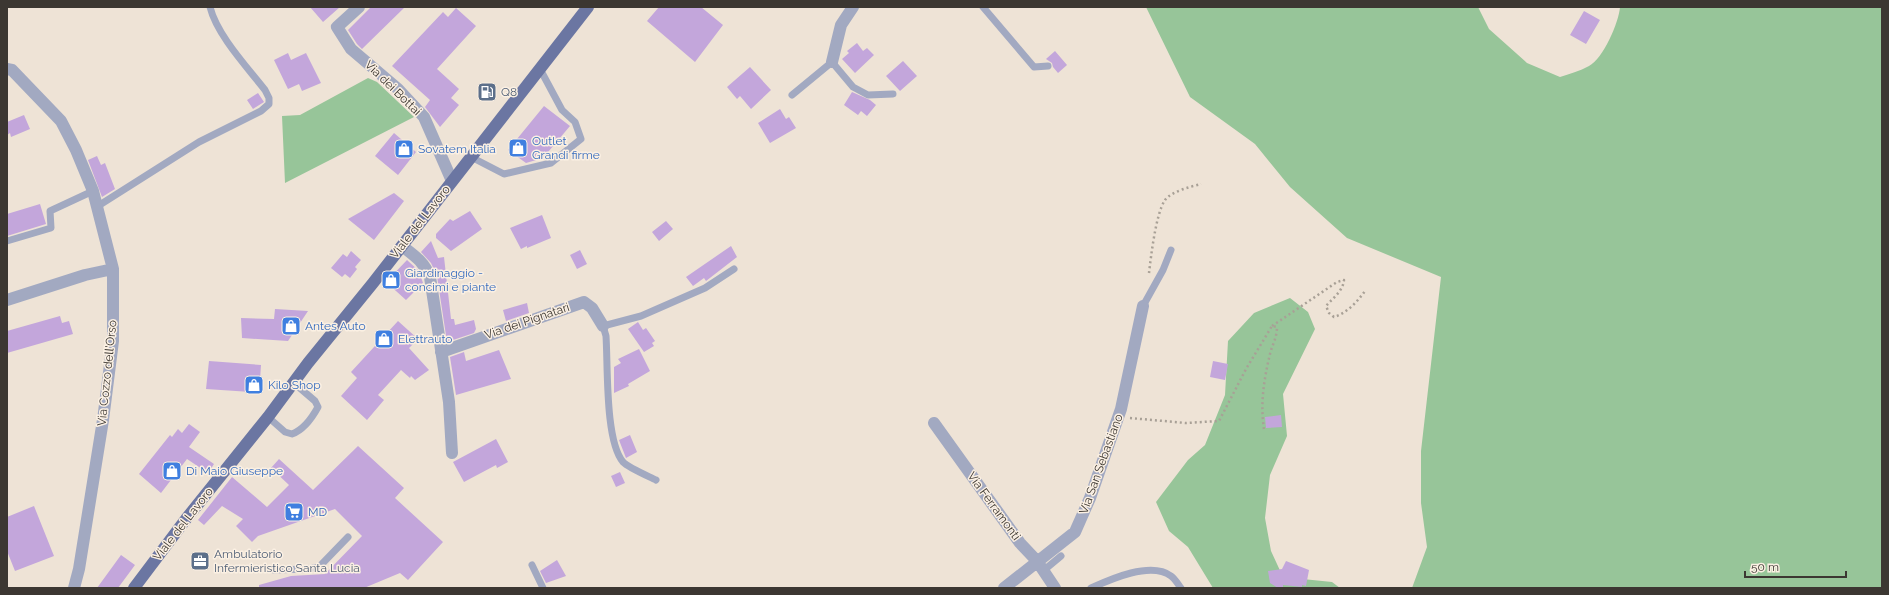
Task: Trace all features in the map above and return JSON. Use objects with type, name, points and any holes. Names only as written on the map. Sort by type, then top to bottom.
[{"type":"main road","name":"Viale del Lavoro","points":[[134,588],[196,506],[268,417],[308,363],[402,246],[588,7]]},
{"type":"street","name":"Via dei Bottai","points":[[359,7],[337,27],[351,49],[398,89],[424,118],[452,181]]},
{"type":"street","points":[[832,62],[841,25],[853,7]]},
{"type":"street","name":"Via Cozzo dell'Orso","points":[[9,67],[61,121],[76,150],[93,191],[114,269],[113,341],[103,420],[79,569],[74,588]]},
{"type":"street","points":[[402,246],[419,259],[425,266],[430,277],[449,402],[452,452]]},
{"type":"street","points":[[7,300],[86,275],[114,269]]},
{"type":"street","name":"Via dei Pignatari","points":[[441,352],[584,302],[592,308],[603,326]]},
{"type":"street","name":"Via San Sebastiano","points":[[1004,588],[1040,566],[1075,532],[1090,498],[1118,417],[1143,306]]},
{"type":"street","name":"Via Ferramonti","points":[[934,423],[1020,543],[1040,566],[1055,588]]},
{"type":"lane","points":[[98,206],[199,142],[261,111],[269,104],[269,98],[265,90],[222,33],[210,7]]},
{"type":"lane","points":[[983,7],[1034,67],[1048,66]]},
{"type":"lane","points":[[792,95],[832,62],[853,87],[868,96],[894,94]]},
{"type":"lane","points":[[471,157],[504,174],[551,163],[581,139],[574,122],[562,110],[540,69]]},
{"type":"lane","points":[[7,241],[51,228],[50,211],[93,191]]},
{"type":"lane","points":[[1143,306],[1163,270],[1171,250]]},
{"type":"lane","points":[[656,480],[624,463],[613,442],[609,402],[606,336],[603,326],[641,316],[705,288],[734,269]]},
{"type":"lane","points":[[268,417],[285,432],[292,434],[299,432],[314,414],[318,407],[315,401],[294,383]]},
{"type":"lane","points":[[274,570],[308,569],[319,567],[348,537]]},
{"type":"lane","points":[[1040,566],[1061,556]]},
{"type":"lane","points":[[532,565],[543,588]]},
{"type":"lane","points":[[1091,588],[1117,577],[1153,569],[1170,576],[1181,588]]},
{"type":"path","points":[[1149,279],[1153,240],[1165,200],[1176,192],[1201,184]]},
{"type":"path","points":[[1118,417],[1186,423],[1219,420],[1246,369],[1272,326],[1337,282],[1344,280],[1339,293],[1326,306],[1329,313],[1334,317],[1343,314],[1365,291]]},
{"type":"path","points":[[1264,429],[1262,396],[1270,351],[1277,336],[1277,327],[1272,326]]},
{"type":"green space","points":[[1146,7],[1478,7],[1489,29],[1527,63],[1560,77],[1589,66],[1600,56],[1617,22],[1620,7],[1882,7],[1882,588],[1412,588],[1427,547],[1421,503],[1421,451],[1441,277],[1347,238],[1290,187],[1255,144],[1190,97]]},
{"type":"green space","points":[[368,78],[377,82],[414,117],[285,183],[282,116],[300,115]]},
{"type":"green space","points":[[1290,298],[1308,312],[1315,329],[1283,394],[1287,436],[1270,475],[1265,518],[1271,551],[1283,577],[1332,582],[1340,588],[1213,588],[1188,547],[1169,531],[1156,502],[1188,460],[1205,445],[1225,395],[1228,341],[1254,313]]},
{"type":"building","points":[[310,7],[340,7],[323,22]]},
{"type":"building","points":[[371,7],[405,7],[362,49],[348,30]]},
{"type":"building","points":[[659,7],[701,7],[723,25],[695,62],[647,21]]},
{"type":"building","points":[[456,8],[476,26],[437,69],[459,89],[451,98],[459,105],[440,127],[425,107],[430,100],[392,66],[443,12],[448,17]]},
{"type":"building","points":[[1584,11],[1600,20],[1586,44],[1570,35]]},
{"type":"building","points":[[857,43],[863,51],[867,48],[874,55],[855,73],[842,59],[849,53],[847,51]]},
{"type":"building","points":[[1055,51],[1067,65],[1058,73],[1053,67],[1052,63],[1046,59]]},
{"type":"building","points":[[288,53],[291,60],[306,53],[321,83],[302,91],[299,84],[288,89],[274,60]]},
{"type":"building","points":[[903,61],[917,76],[900,91],[886,76]]},
{"type":"building","points":[[750,67],[771,90],[751,109],[740,96],[737,99],[727,87]]},
{"type":"building","points":[[852,92],[870,100],[876,105],[867,116],[861,111],[858,115],[844,105]]},
{"type":"building","points":[[258,93],[264,102],[253,109],[247,100]]},
{"type":"building","points":[[544,106],[570,126],[543,158],[526,163],[508,150]]},
{"type":"building","points":[[780,109],[786,119],[789,117],[796,128],[770,143],[758,123]]},
{"type":"building","points":[[24,115],[30,129],[11,137],[10,133],[7,135],[7,122]]},
{"type":"building","points":[[394,133],[416,152],[398,175],[375,156]]},
{"type":"building","points":[[97,156],[101,165],[105,163],[115,189],[102,197],[88,160]]},
{"type":"building","points":[[394,193],[404,201],[374,240],[348,219]]},
{"type":"building","points":[[40,204],[46,224],[7,236],[7,214]]},
{"type":"building","points":[[470,211],[482,229],[451,251],[436,238],[436,234],[450,219],[453,221]]},
{"type":"building","points":[[542,215],[551,238],[521,249],[510,228]]},
{"type":"building","points":[[666,221],[673,229],[659,241],[652,232]]},
{"type":"building","points":[[431,241],[438,258],[444,257],[451,319],[454,319],[455,325],[474,320],[476,329],[474,333],[447,342],[437,276],[431,263],[421,252]]},
{"type":"building","points":[[731,246],[737,257],[706,281],[704,278],[693,286],[686,277]]},
{"type":"building","points":[[580,250],[587,264],[577,269],[570,255]]},
{"type":"building","points":[[351,251],[361,260],[355,267],[357,269],[350,278],[345,274],[342,277],[331,268],[343,254],[347,257]]},
{"type":"building","points":[[407,260],[419,271],[423,283],[406,300],[386,282]]},
{"type":"building","points":[[527,303],[529,313],[506,321],[503,310]]},
{"type":"building","points":[[275,309],[308,311],[288,341],[242,338],[241,318],[274,319]]},
{"type":"building","points":[[60,316],[62,323],[69,321],[73,334],[7,353],[7,331]]},
{"type":"building","points":[[398,321],[418,339],[409,348],[429,370],[415,380],[411,376],[410,378],[401,370],[378,395],[384,400],[367,420],[341,396],[357,378],[351,372]]},
{"type":"building","points":[[638,322],[643,330],[646,328],[655,341],[652,343],[654,346],[644,352],[628,329]]},
{"type":"building","points":[[639,349],[650,371],[628,384],[629,386],[614,393],[614,367],[621,363],[618,359]]},
{"type":"building","points":[[499,350],[511,379],[456,395],[450,357],[464,352],[466,361]]},
{"type":"building","points":[[209,361],[261,365],[260,380],[251,392],[206,389]]},
{"type":"building","points":[[1213,361],[1228,364],[1225,380],[1210,377]]},
{"type":"building","points":[[1281,415],[1282,427],[1266,428],[1265,417]]},
{"type":"building","points":[[189,424],[200,432],[189,447],[214,464],[208,473],[187,459],[161,493],[139,474],[170,435],[172,437],[178,429],[182,433]]},
{"type":"building","points":[[630,435],[637,452],[626,458],[619,440]]},
{"type":"building","points":[[496,439],[508,462],[497,468],[496,465],[464,482],[453,462]]},
{"type":"building","points":[[358,446],[404,488],[395,498],[443,542],[408,580],[400,573],[364,588],[259,588],[259,585],[291,576],[325,574],[362,536],[335,509],[258,536],[252,542],[236,526],[243,519],[222,506],[204,525],[198,520],[232,477],[267,507],[289,485],[271,468],[279,459],[313,490]]},
{"type":"building","points":[[620,472],[625,483],[616,487],[611,476]]},
{"type":"building","points":[[34,506],[54,556],[15,571],[7,551],[7,517]]},
{"type":"building","points":[[121,555],[135,565],[118,588],[97,588]]},
{"type":"building","points":[[557,560],[566,576],[546,583],[540,571]]},
{"type":"building","points":[[1286,561],[1309,570],[1306,586],[1283,585],[1283,588],[1278,588],[1270,583],[1268,571],[1282,569]]},
{"type":"place","name":"Q8","points":[[487,92]]},
{"type":"place","name":"Outlet Grandi firme","points":[[518,148]]},
{"type":"place","name":"Sovatem Italia","points":[[404,149]]},
{"type":"place","name":"Giardinaggio - concimi e piante","points":[[391,280]]},
{"type":"place","name":"Antes Auto","points":[[291,326]]},
{"type":"place","name":"Elettrauto","points":[[384,339]]},
{"type":"place","name":"Kilo Shop","points":[[254,385]]},
{"type":"place","name":"Di Maio Giuseppe","points":[[172,471]]},
{"type":"place","name":"MD","points":[[294,512]]},
{"type":"place","name":"Ambulatorio Infermieristico Santa Lucia","points":[[200,561]]}]
